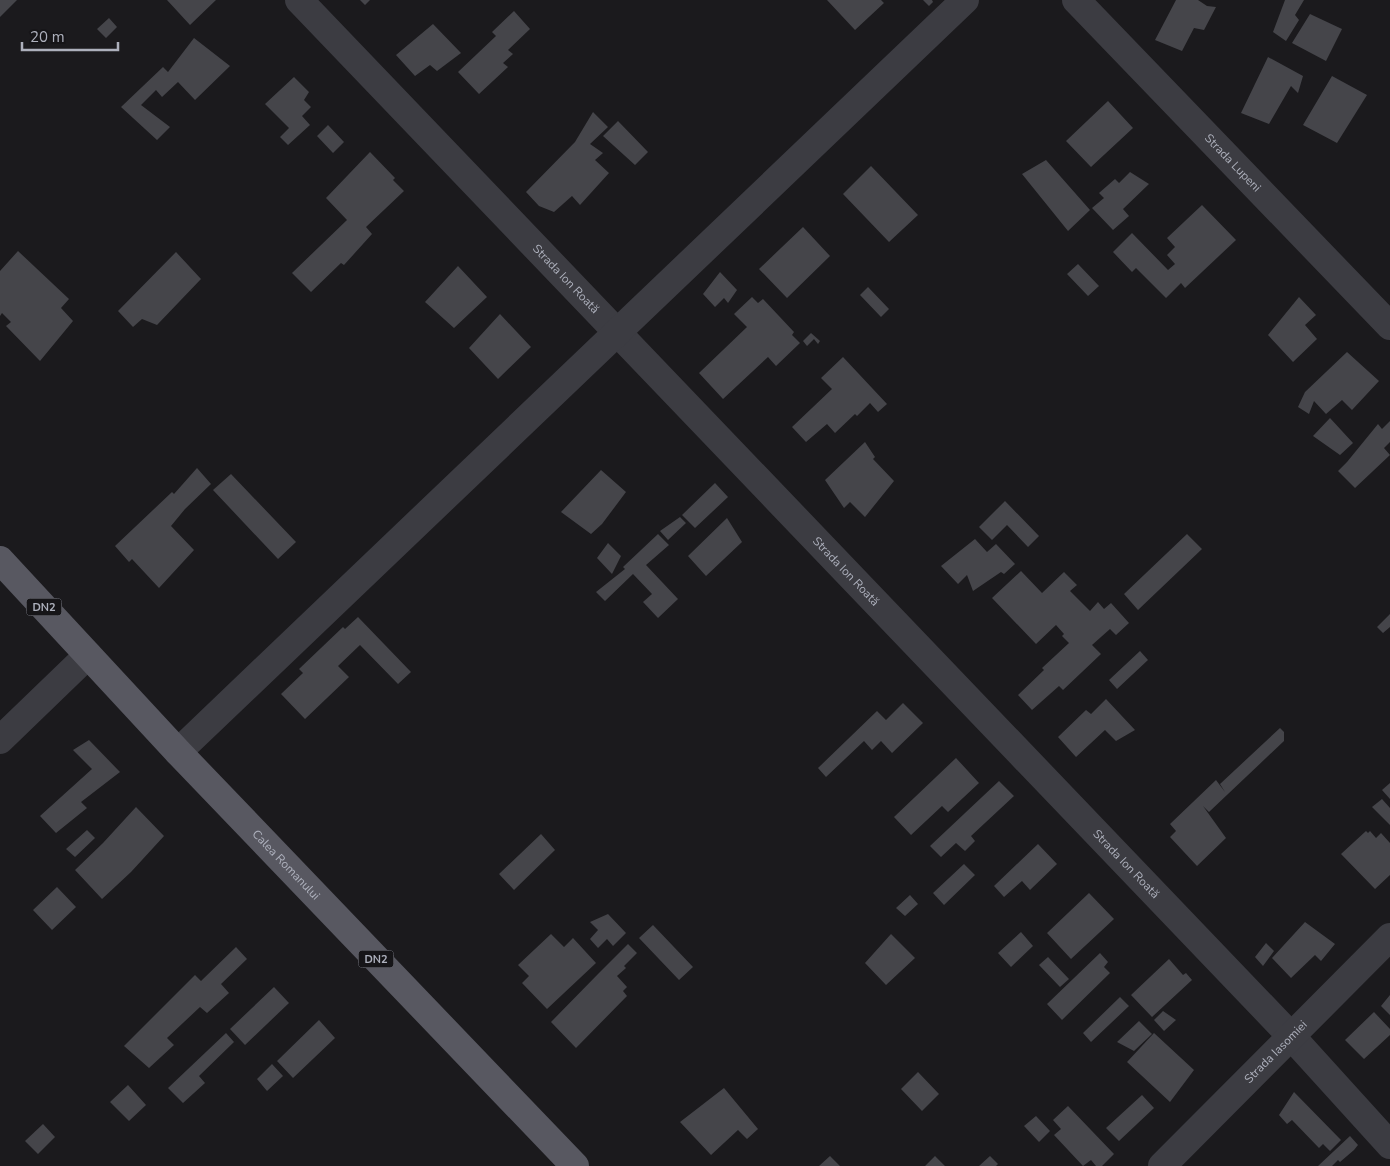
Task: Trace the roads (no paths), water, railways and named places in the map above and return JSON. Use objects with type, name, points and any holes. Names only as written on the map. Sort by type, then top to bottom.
[{"type":"main road","name":"Calea Romanului","points":[[0,560],[178,752],[575,1166]]},
{"type":"street","name":"Strada Ion Roată","points":[[300,0],[1290,1036],[1390,1145]]},
{"type":"street","points":[[178,752],[965,0]]},
{"type":"street","name":"Strada Lupeni","points":[[1076,0],[1390,326]]},
{"type":"street","points":[[0,740],[88,654]]},
{"type":"street","name":"Strada Iasomiei","points":[[1162,1166],[1390,937]]}]
